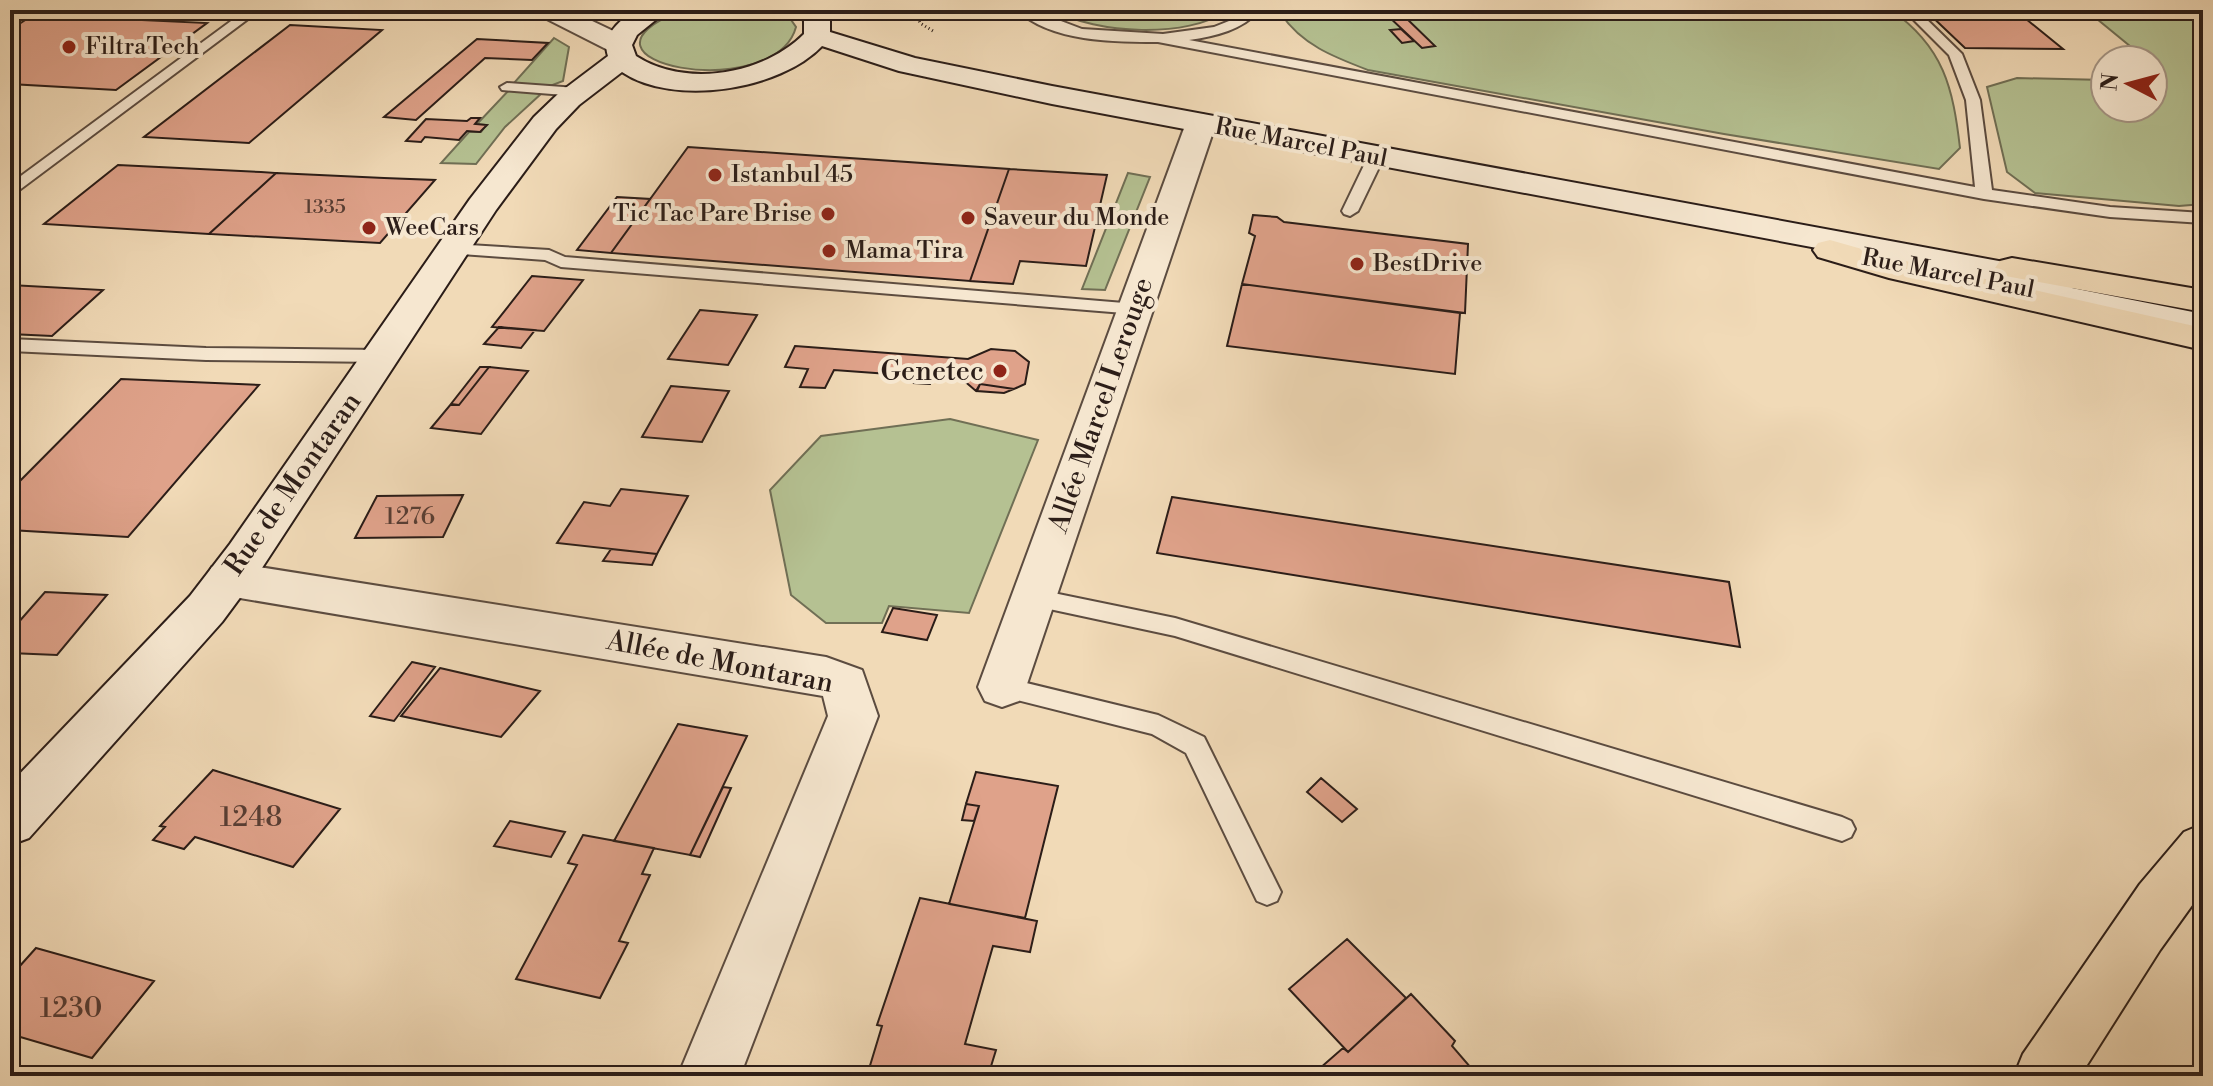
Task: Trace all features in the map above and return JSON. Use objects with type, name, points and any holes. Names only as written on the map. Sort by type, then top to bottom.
[{"type":"main road","points":[[1830,250],[1889,268],[2203,339]]},
{"type":"main road","points":[[1903,253],[1982,263],[2203,301]]},
{"type":"main road","points":[[2045,1076],[2101,988],[2180,876],[2203,849]]},
{"type":"street","points":[[548,10],[620,51],[638,70],[663,78],[712,80],[762,72],[799,55],[814,17]]},
{"type":"street","points":[[593,10],[652,12]]},
{"type":"street","name":"Rue de Montaran","points":[[10,821],[206,609],[453,249],[545,123],[620,51],[627,28],[652,12]]},
{"type":"street","name":"Rue Marcel Paul","points":[[814,17],[909,65]]},
{"type":"street","name":"Rue Marcel Paul","points":[[784,64],[909,65],[1376,157],[1903,253],[2203,312]]},
{"type":"street","points":[[545,123],[663,78]]},
{"type":"street","name":"Allée Marcel Lerouge","points":[[1002,687],[1201,123]]},
{"type":"street","name":"Rue Marcel Paul","points":[[1694,217],[1830,250],[2203,325]]},
{"type":"street","name":"Allée de Montaran","points":[[228,579],[281,585],[826,677],[845,684],[853,716],[709,1076]]},
{"type":"lane","points":[[10,192],[254,10]]},
{"type":"lane","points":[[1023,10],[1062,28],[1113,37],[1162,39],[1984,194],[2066,207],[2203,218]]},
{"type":"lane","points":[[1162,39],[1217,32],[1254,10]]},
{"type":"lane","points":[[1910,10],[1955,54],[1973,100],[1984,194]]},
{"type":"lane","points":[[507,87],[577,92]]},
{"type":"lane","points":[[1350,211],[1376,157]]},
{"type":"lane","points":[[453,249],[549,255],[561,262],[1136,309]]},
{"type":"lane","points":[[10,345],[206,354],[381,356]]},
{"type":"lane","points":[[1034,598],[1175,627],[1842,829]]},
{"type":"lane","points":[[1002,687],[1158,725],[1195,745],[1267,892]]},
{"type":"green space","points":[[682,10],[778,10],[789,17],[796,27],[780,51],[750,65],[715,70],[681,68],[654,59],[640,46],[648,29]]},
{"type":"green space","points":[[1053,10],[1229,10],[1190,26],[1141,30],[1093,24]]},
{"type":"green space","points":[[1283,10],[1891,10],[1923,39],[1943,70],[1954,106],[1960,148],[1939,169],[1368,70],[1309,42],[1289,25],[1281,14]]},
{"type":"green space","points":[[2086,10],[2203,10],[2203,204],[2179,206],[2035,193],[2007,172],[1987,87],[2017,78],[2089,80],[2089,124],[2169,124],[2169,44],[2127,44]]},
{"type":"green space","points":[[554,38],[569,47],[563,81],[550,86],[513,84]]},
{"type":"green space","points":[[509,90],[543,92],[505,127],[476,164],[441,163],[469,132],[481,132],[486,125],[477,124]]},
{"type":"green space","points":[[1128,173],[1150,177],[1105,290],[1082,289]]},
{"type":"green space","points":[[950,419],[1038,440],[969,613],[889,606],[882,623],[826,623],[791,595],[770,490],[821,436]]},
{"type":"building","points":[[1925,10],[2015,10],[2063,49],[1965,48]]},
{"type":"building","points":[[1402,14],[1435,46],[1422,48],[1388,16]]},
{"type":"building","points":[[33,15],[207,23],[116,90],[10,84],[10,30]]},
{"type":"building","points":[[290,25],[382,30],[249,143],[144,137]]},
{"type":"building","points":[[1401,29],[1414,41],[1402,43],[1390,30]]},
{"type":"building","points":[[477,39],[548,43],[532,60],[485,58],[416,120],[384,117]]},
{"type":"building","points":[[480,118],[475,124],[487,125],[480,132],[467,131],[459,140],[425,137],[421,142],[406,141],[426,119],[467,121]]},
{"type":"building","points":[[688,147],[1009,169],[970,281],[611,253]]},
{"type":"building","points":[[118,165],[276,173],[209,234],[44,224]]},
{"type":"building","points":[[1009,169],[1107,175],[1086,266],[1020,261],[1013,284],[970,281]]},
{"type":"building","points":[[276,173],[435,180],[380,243],[209,234]]},
{"type":"building","points":[[617,197],[650,199],[611,253],[577,250]]},
{"type":"building","name":"BestDrive","points":[[1253,215],[1277,217],[1284,222],[1468,244],[1465,313],[1242,284],[1255,236],[1249,233]]},
{"type":"building","points":[[532,276],[583,280],[544,331],[492,327]]},
{"type":"building","points":[[1242,284],[1460,313],[1455,374],[1227,346]]},
{"type":"building","points":[[10,285],[103,290],[52,336],[10,334]]},
{"type":"building","points":[[700,310],[757,315],[728,365],[668,359]]},
{"type":"building","points":[[499,327],[535,330],[521,348],[484,344]]},
{"type":"building","points":[[795,346],[968,359],[991,349],[1015,351],[1029,362],[1025,384],[1014,389],[980,384],[976,391],[962,379],[932,378],[930,384],[914,383],[916,376],[834,370],[825,388],[800,387],[808,369],[785,367]]},
{"type":"building","points":[[480,367],[489,367],[459,405],[451,404]]},
{"type":"building","points":[[489,367],[528,371],[481,434],[431,428],[451,404],[459,405]]},
{"type":"building","points":[[121,379],[259,385],[128,537],[10,530],[10,491]]},
{"type":"building","points":[[980,384],[1014,389],[1004,393],[977,391]]},
{"type":"building","points":[[671,386],[729,391],[702,442],[642,437]]},
{"type":"building","points":[[621,489],[688,496],[657,554],[557,543],[584,502],[610,506]]},
{"type":"building","points":[[463,495],[443,537],[355,538],[377,496]]},
{"type":"building","points":[[1172,497],[1729,582],[1740,647],[1157,553]]},
{"type":"building","points":[[611,549],[657,554],[652,565],[603,561]]},
{"type":"building","points":[[45,592],[107,595],[57,655],[10,653],[10,632]]},
{"type":"building","points":[[893,608],[937,615],[927,640],[882,632]]},
{"type":"building","points":[[412,662],[435,667],[394,721],[370,716]]},
{"type":"building","points":[[440,668],[540,691],[501,737],[401,716]]},
{"type":"building","points":[[678,724],[747,736],[690,855],[614,841]]},
{"type":"building","points":[[213,770],[340,809],[293,867],[195,837],[184,849],[153,840],[165,827],[160,826]]},
{"type":"building","points":[[976,772],[1058,786],[1025,918],[949,904],[979,806],[966,804]]},
{"type":"building","points":[[1321,778],[1357,809],[1342,822],[1307,792]]},
{"type":"building","points":[[723,787],[731,788],[700,857],[690,855]]},
{"type":"building","points":[[966,804],[979,806],[974,821],[962,820]]},
{"type":"building","points":[[510,821],[565,832],[551,857],[494,846]]},
{"type":"building","points":[[583,835],[654,848],[642,874],[650,875],[619,941],[628,943],[600,998],[516,979],[577,865],[568,863]]},
{"type":"building","points":[[920,898],[1037,921],[1030,952],[993,946],[965,1044],[996,1050],[988,1076],[900,1076],[869,1069],[882,1026],[877,1025]]},
{"type":"building","points":[[1347,939],[1406,998],[1348,1052],[1289,989]]},
{"type":"building","points":[[36,948],[154,981],[92,1058],[10,1034],[10,977]]},
{"type":"building","points":[[1411,994],[1455,1041],[1452,1046],[1478,1076],[1311,1076],[1343,1048],[1348,1052]]},
{"type":"place","name":"FiltraTech","points":[[69,47]]},
{"type":"place","name":"Istanbul 45","points":[[715,175]]},
{"type":"place","name":"Tic Tac Pare Brise","points":[[828,214]]},
{"type":"place","name":"Saveur du Monde","points":[[968,218]]},
{"type":"place","name":"WeeCars","points":[[369,228]]},
{"type":"place","name":"Mama Tira","points":[[829,251]]},
{"type":"place","name":"BestDrive","points":[[1357,264]]},
{"type":"place","name":"Genetec","points":[[1000,371]]}]
